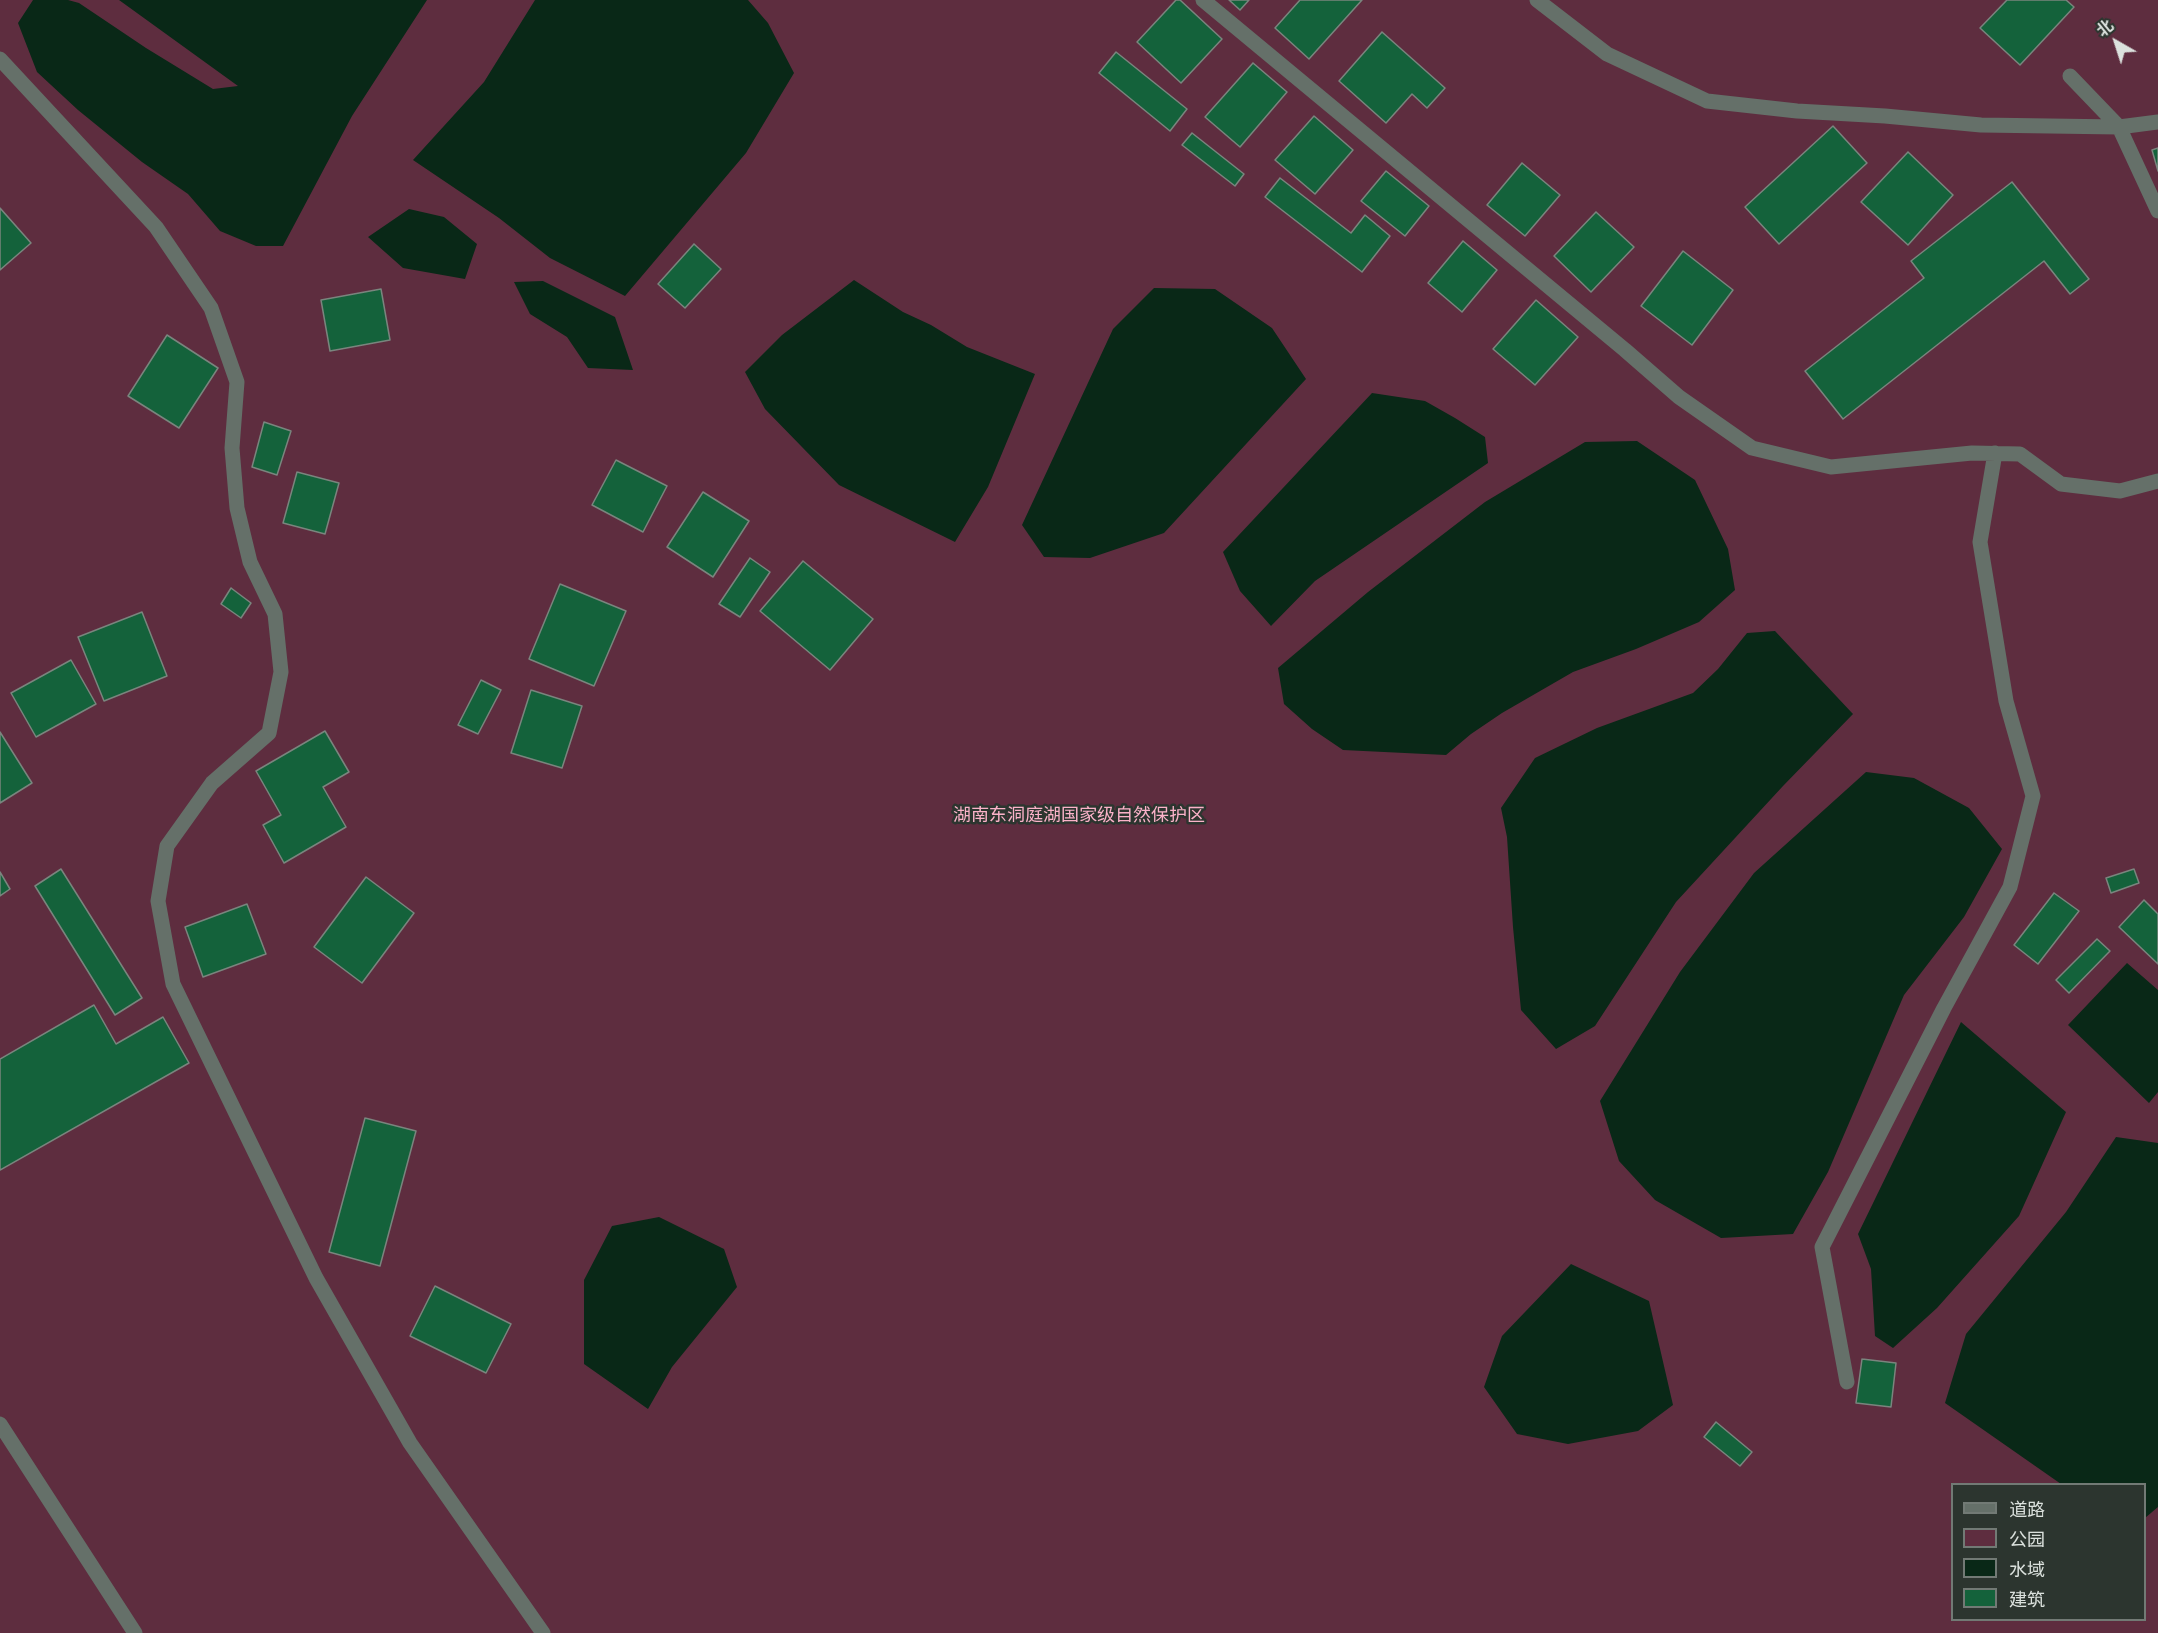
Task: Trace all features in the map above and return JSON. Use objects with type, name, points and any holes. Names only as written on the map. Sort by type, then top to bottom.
[{"type":"street","points":[[1203,0],[1679,397],[1752,448],[1832,468],[1972,453],[2020,454],[2061,484],[2120,491],[2158,481]]},
{"type":"street","points":[[1537,0],[1607,54],[1707,101],[1797,111],[1981,125],[2119,127],[2158,122]]},
{"type":"street","points":[[0,59],[156,227],[211,308],[237,382],[232,448],[237,508],[250,562],[275,614],[281,672],[269,733],[212,783],[167,846],[158,901],[173,984],[328,1299],[410,1443],[543,1633]]},
{"type":"street","points":[[2070,76],[2119,127],[2158,211]]},
{"type":"street","points":[[1847,1382],[1822,1247],[1944,1008],[2010,887],[2033,796],[2006,701],[1980,542],[1995,453]]},
{"type":"street","points":[[0,1424],[56,1507],[135,1633]]},
{"type":"green space","name":"湖南东洞庭湖国家级自然保护区","points":[[0,0],[2158,0],[2158,1633],[0,1633]]},
{"type":"water","points":[[33,0],[68,0],[79,3],[213,89],[238,86],[119,0],[427,0],[352,116],[283,246],[256,246],[220,231],[188,194],[142,162],[78,110],[37,72],[18,23]]},
{"type":"water","points":[[535,0],[748,0],[768,23],[794,73],[746,153],[625,296],[550,258],[499,218],[413,160],[484,82]]},
{"type":"water","points":[[409,209],[444,217],[477,244],[465,279],[403,268],[368,237]]},
{"type":"water","points":[[854,280],[903,312],[931,325],[967,347],[1035,374],[988,487],[955,542],[839,485],[765,409],[745,372],[782,335]]},
{"type":"water","points":[[543,281],[615,317],[633,370],[588,368],[567,337],[530,314],[514,282]]},
{"type":"water","points":[[1154,288],[1215,289],[1272,328],[1306,379],[1164,533],[1090,558],[1044,557],[1022,525],[1113,329]]},
{"type":"water","points":[[1372,393],[1425,401],[1455,418],[1485,437],[1488,463],[1315,581],[1271,626],[1240,591],[1223,552]]},
{"type":"water","points":[[1637,441],[1695,480],[1728,549],[1735,590],[1699,622],[1636,649],[1573,672],[1502,713],[1471,734],[1446,755],[1343,750],[1312,729],[1284,704],[1278,668],[1368,592],[1485,502],[1585,442]]},
{"type":"water","points":[[1775,631],[1853,714],[1676,902],[1595,1026],[1556,1049],[1521,1010],[1507,837],[1501,808],[1535,758],[1597,728],[1693,693],[1718,669],[1747,633]]},
{"type":"water","points":[[1866,772],[1914,778],[1969,808],[2002,849],[1964,917],[1904,995],[1828,1172],[1793,1234],[1721,1238],[1655,1200],[1619,1161],[1600,1101],[1680,972],[1754,873]]},
{"type":"water","points":[[2127,963],[2158,990],[2158,1092],[2149,1103],[2068,1025]]},
{"type":"water","points":[[1961,1022],[2066,1112],[2019,1216],[1937,1308],[1893,1348],[1875,1336],[1871,1269],[1858,1234]]},
{"type":"water","points":[[2116,1137],[2158,1143],[2158,1507],[2146,1517],[2146,1483],[2060,1483],[1945,1403],[1966,1334],[2066,1212]]},
{"type":"water","points":[[659,1217],[724,1249],[737,1287],[672,1367],[648,1409],[584,1364],[584,1280],[612,1226]]},
{"type":"water","points":[[1571,1264],[1649,1301],[1673,1405],[1638,1431],[1568,1444],[1517,1434],[1484,1387],[1502,1336]]},
{"type":"building","points":[[1176,0],[1180,0],[1222,39],[1181,83],[1137,42]]},
{"type":"building","points":[[1229,0],[1249,0],[1240,10]]},
{"type":"building","points":[[1300,0],[1362,0],[1309,59],[1275,28]]},
{"type":"building","points":[[2007,0],[2066,0],[2074,7],[2020,65],[1980,28]]},
{"type":"building","points":[[1382,32],[1445,88],[1427,108],[1412,94],[1386,123],[1339,81]]},
{"type":"building","points":[[1116,52],[1187,109],[1170,131],[1099,73]]},
{"type":"building","points":[[1253,63],[1287,92],[1240,147],[1205,117]]},
{"type":"building","points":[[1314,116],[1353,150],[1315,194],[1275,160]]},
{"type":"building","points":[[1833,126],[1867,163],[1779,244],[1745,207]]},
{"type":"building","points":[[1192,133],[1244,174],[1235,186],[1182,145]]},
{"type":"building","points":[[2158,148],[2158,171],[2152,150]]},
{"type":"building","points":[[1908,152],[1953,195],[1908,245],[1861,202]]},
{"type":"building","points":[[1522,163],[1560,195],[1525,236],[1487,205]]},
{"type":"building","points":[[1386,171],[1429,206],[1405,236],[1361,201]]},
{"type":"building","points":[[1280,178],[1351,233],[1365,215],[1390,236],[1362,272],[1265,197]]},
{"type":"building","points":[[2012,182],[2089,279],[2070,294],[2044,261],[1843,419],[1805,371],[1924,278],[1911,261]]},
{"type":"building","points":[[0,208],[31,243],[0,270]]},
{"type":"building","points":[[1596,212],[1634,247],[1591,292],[1554,256]]},
{"type":"building","points":[[1463,241],[1497,270],[1462,312],[1428,283]]},
{"type":"building","points":[[694,244],[721,269],[685,308],[658,284]]},
{"type":"building","points":[[1683,251],[1733,290],[1692,345],[1641,306]]},
{"type":"building","points":[[381,289],[390,340],[330,351],[321,300]]},
{"type":"building","points":[[1536,300],[1578,337],[1535,385],[1493,349]]},
{"type":"building","points":[[167,335],[218,368],[179,428],[128,396]]},
{"type":"building","points":[[264,422],[291,431],[277,475],[252,467]]},
{"type":"building","points":[[616,460],[667,486],[643,532],[592,505]]},
{"type":"building","points":[[297,472],[339,483],[325,534],[283,523]]},
{"type":"building","points":[[703,492],[749,521],[713,577],[667,547]]},
{"type":"building","points":[[750,558],[770,572],[740,617],[719,604]]},
{"type":"building","points":[[803,561],[873,619],[830,670],[760,611]]},
{"type":"building","points":[[560,584],[626,611],[594,686],[529,659]]},
{"type":"building","points":[[231,588],[251,603],[241,618],[221,604]]},
{"type":"building","points":[[142,612],[167,676],[104,701],[78,637]]},
{"type":"building","points":[[71,660],[96,704],[36,737],[11,693]]},
{"type":"building","points":[[481,680],[501,690],[478,734],[458,725]]},
{"type":"building","points":[[531,690],[582,706],[562,768],[511,753]]},
{"type":"building","points":[[325,731],[349,772],[323,787],[346,827],[284,863],[263,825],[281,815],[256,771]]},
{"type":"building","points":[[0,732],[32,783],[0,803]]},
{"type":"building","points":[[61,869],[142,998],[115,1015],[35,886]]},
{"type":"building","points":[[2134,869],[2139,883],[2111,893],[2106,878]]},
{"type":"building","points":[[0,872],[10,889],[0,896]]},
{"type":"building","points":[[366,877],[414,913],[362,983],[314,947]]},
{"type":"building","points":[[2054,893],[2079,911],[2038,964],[2014,945]]},
{"type":"building","points":[[2144,900],[2158,914],[2158,964],[2119,927]]},
{"type":"building","points":[[247,904],[266,954],[203,977],[185,927]]},
{"type":"building","points":[[2097,939],[2110,951],[2069,993],[2056,980]]},
{"type":"building","points":[[94,1005],[116,1044],[163,1017],[189,1063],[0,1170],[0,1059]]},
{"type":"building","points":[[365,1118],[416,1131],[380,1266],[329,1252]]},
{"type":"building","points":[[435,1286],[511,1324],[486,1373],[410,1336]]},
{"type":"building","points":[[1862,1359],[1896,1363],[1891,1407],[1856,1403]]},
{"type":"building","points":[[1716,1422],[1752,1452],[1740,1466],[1704,1437]]}]
